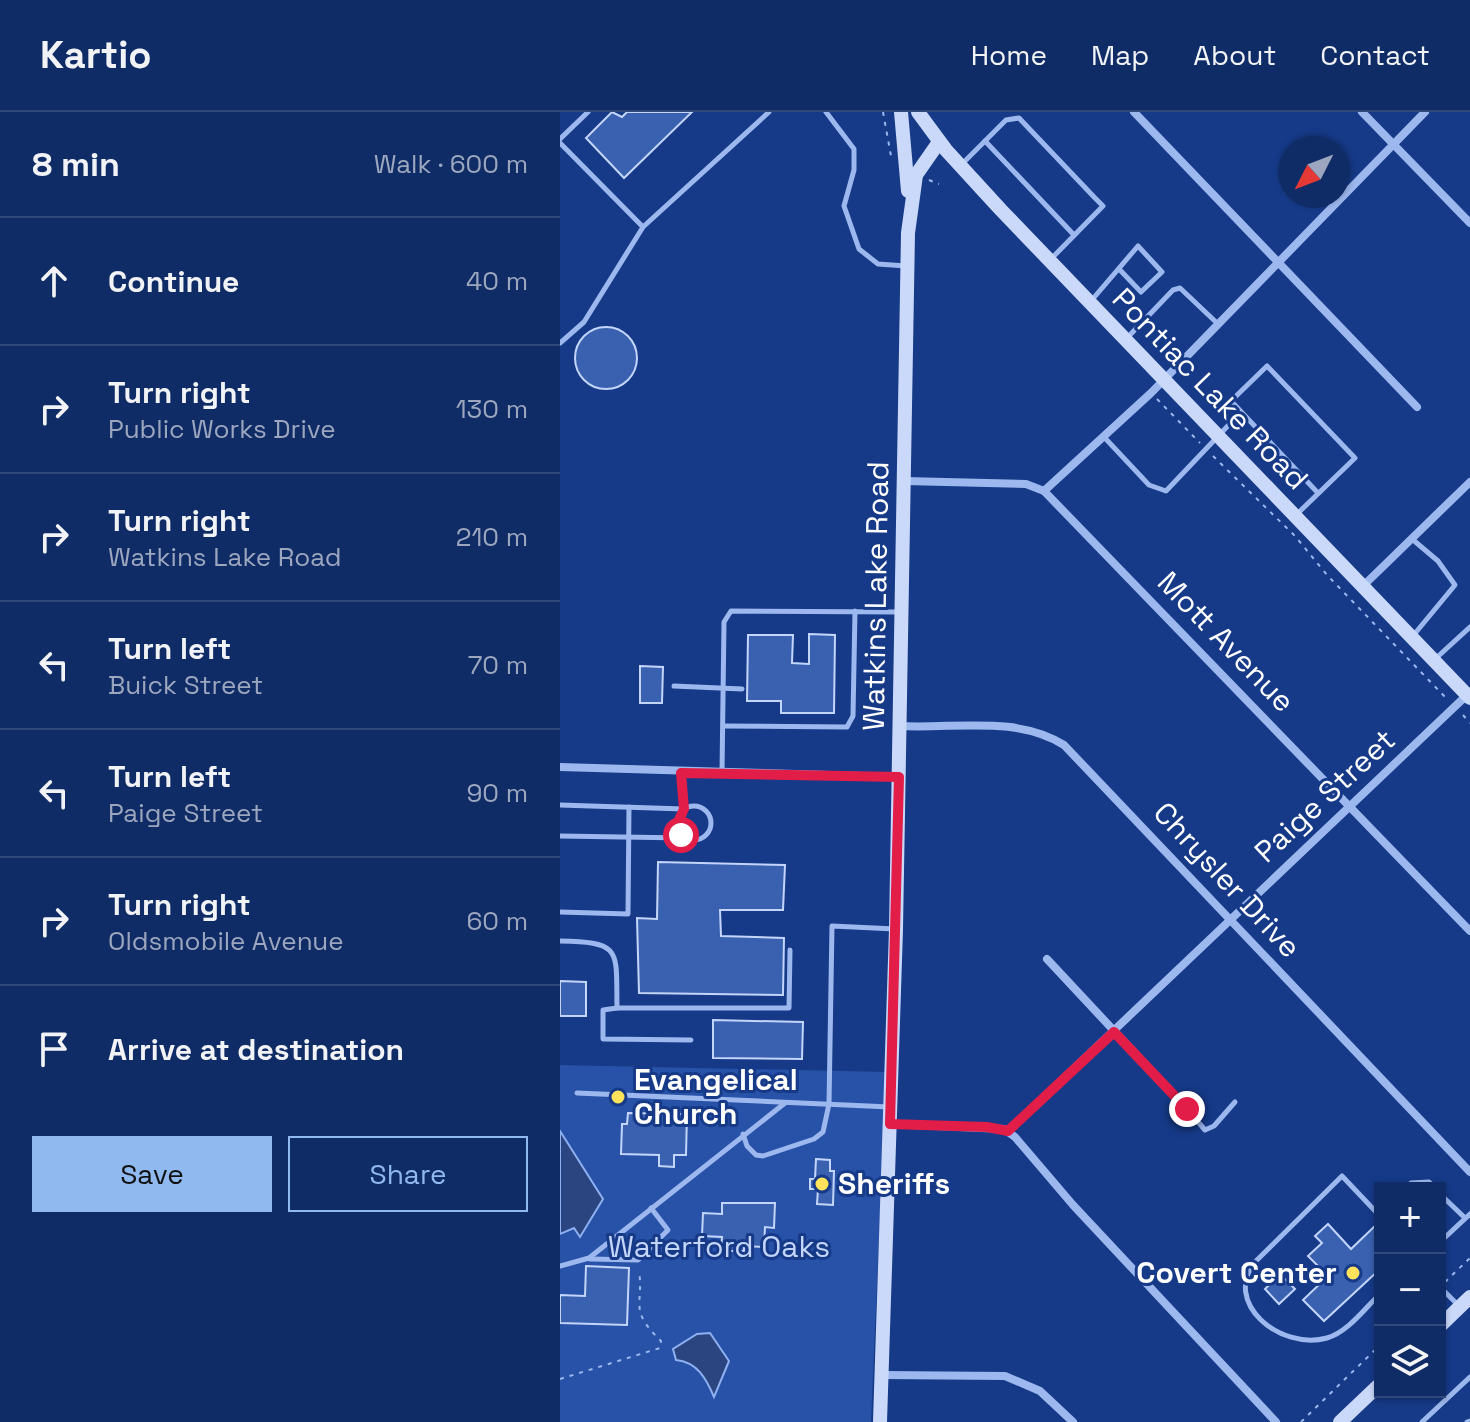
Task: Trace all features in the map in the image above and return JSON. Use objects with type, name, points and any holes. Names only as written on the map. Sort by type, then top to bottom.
[{"type":"street","name":"Watkins Lake Road","points":[[880,1422],[896,929],[910,203],[901,112]]},
{"type":"street","name":"Pontiac Lake Road","points":[[918,112],[960,166],[1468,697]]},
{"type":"street","points":[[1134,112],[1417,407]]},
{"type":"street","points":[[1362,112],[1470,223]]},
{"type":"street","points":[[904,481],[1026,484],[1044,491],[1164,379],[1425,112]]},
{"type":"street","name":"Watkins Lake Road","points":[[910,203],[919,168],[939,142]]},
{"type":"street","points":[[1363,586],[1470,482]]},
{"type":"street","name":"Mott Avenue","points":[[1044,491],[1470,931]]},
{"type":"street","name":"Paige Street","points":[[1008,1131],[1349,805],[1468,697]]},
{"type":"street","name":"Chrysler Drive","points":[[900,726],[1016,726],[1043,732],[1081,761],[1470,1172]]},
{"type":"street","points":[[560,767],[681,773],[899,777]]},
{"type":"street","points":[[1047,959],[1187,1109]]},
{"type":"street","points":[[890,1124],[987,1127],[1008,1131],[1276,1422]]},
{"type":"street","points":[[1446,1320],[1465,1302]]},
{"type":"street","points":[[882,1375],[1005,1376],[1040,1391],[1073,1422]]},
{"type":"street","points":[[1340,1422],[1374,1390]]},
{"type":"lane","points":[[588,112],[561,145],[643,227]]},
{"type":"lane","points":[[560,343],[584,322],[643,227],[769,112]]},
{"type":"lane","points":[[826,112],[854,149],[854,170],[844,206],[859,249],[878,264],[907,266]]},
{"type":"lane","points":[[960,166],[1006,120],[1019,118],[1103,206],[1050,260]]},
{"type":"lane","points":[[985,141],[1074,235]]},
{"type":"lane","points":[[1090,302],[1138,246],[1162,272],[1141,292],[1120,270]]},
{"type":"lane","points":[[1126,339],[1173,290],[1180,288],[1218,324]]},
{"type":"lane","points":[[1295,516],[1355,458],[1267,366],[1231,401],[1318,493]]},
{"type":"lane","points":[[1104,437],[1149,485],[1161,491],[1173,484],[1241,412]]},
{"type":"lane","points":[[1411,538],[1438,561],[1455,585],[1412,637]]},
{"type":"lane","points":[[722,774],[724,622],[731,611],[902,612]]},
{"type":"lane","points":[[724,726],[847,727],[853,716],[855,611]]},
{"type":"lane","points":[[1434,661],[1470,627]]},
{"type":"lane","points":[[674,686],[742,689]]},
{"type":"lane","points":[[681,773],[684,809],[677,824],[685,838]]},
{"type":"lane","points":[[560,805],[684,809],[694,806],[705,810],[711,825],[702,839],[560,836]]},
{"type":"lane","points":[[560,912],[628,914],[629,807]]},
{"type":"lane","points":[[743,1134],[747,1146],[756,1155],[763,1156],[814,1139],[823,1132],[829,1104],[832,926],[896,929]]},
{"type":"lane","points":[[560,941],[596,941],[609,947],[616,958],[617,1008]]},
{"type":"lane","points":[[691,1040],[606,1040],[601,1034],[603,1010],[789,1008],[790,950]]},
{"type":"lane","points":[[577,1093],[891,1107]]},
{"type":"lane","points":[[589,1258],[786,1102]]},
{"type":"lane","points":[[1187,1109],[1205,1130],[1214,1126],[1235,1102]]},
{"type":"lane","points":[[1374,1208],[1342,1176],[1248,1270],[1247,1283],[1256,1314],[1266,1327],[1296,1341],[1329,1338],[1341,1332],[1374,1300]]},
{"type":"lane","points":[[1446,1199],[1467,1216],[1446,1236]]},
{"type":"lane","points":[[560,1266],[589,1258],[638,1260],[668,1230],[651,1208]]},
{"type":"lane","points":[[1446,1291],[1465,1302]]},
{"type":"lane","points":[[1422,1422],[1470,1377]]},
{"type":"lane","points":[[1458,1388],[1470,1388]]},
{"type":"path","points":[[1155,397],[1295,536],[1327,575],[1450,702]]},
{"type":"path","points":[[1460,712],[1470,723]]},
{"type":"path","points":[[1446,1281],[1470,1258]]},
{"type":"path","points":[[560,1379],[660,1348],[661,1341],[645,1326],[636,1306],[638,1260]]},
{"type":"path","points":[[1301,1422],[1374,1351]]},
{"type":"green space","name":"Waterford Oaks","points":[[560,1065],[886,1072],[871,1422],[560,1422]]},
{"type":"shaded area","points":[[560,1131],[603,1199],[580,1237],[574,1228],[560,1234]]},
{"type":"shaded area","points":[[710,1333],[729,1361],[714,1397],[700,1372],[690,1364],[676,1360],[673,1349],[697,1334]]},
{"type":"building","points":[[612,112],[622,117],[627,112],[692,112],[624,178],[586,138]]},
{"type":"building","points":[[606,327],[628,336],[637,358],[628,380],[606,389],[584,380],[575,358],[584,336]]},
{"type":"building","points":[[809,634],[835,635],[834,713],[781,713],[781,701],[747,701],[748,635],[793,635],[792,663],[809,664]]},
{"type":"building","points":[[640,666],[663,667],[662,703],[640,703]]},
{"type":"building","points":[[658,862],[785,865],[783,910],[720,910],[721,936],[784,938],[783,995],[639,993],[637,918],[657,919]]},
{"type":"building","points":[[560,981],[586,982],[586,1016],[560,1016]]},
{"type":"building","points":[[713,1020],[803,1022],[802,1059],[713,1058]]},
{"type":"building","points":[[628,1113],[687,1114],[686,1155],[674,1155],[674,1167],[659,1166],[659,1155],[621,1154],[622,1124],[627,1124]]},
{"type":"building","name":"Sheriffs","points":[[816,1159],[830,1160],[830,1171],[834,1171],[833,1205],[817,1204],[818,1189],[810,1189],[810,1179],[815,1179]]},
{"type":"building","points":[[722,1203],[775,1203],[774,1228],[765,1227],[764,1247],[744,1246],[744,1251],[721,1251],[722,1237],[702,1236],[703,1213],[722,1214]]},
{"type":"building","name":"Covert Center","points":[[1328,1224],[1351,1249],[1374,1227],[1374,1275],[1324,1321],[1303,1300],[1328,1276],[1308,1256],[1322,1243],[1315,1236]]},
{"type":"building","points":[[586,1266],[629,1268],[627,1325],[560,1323],[560,1295],[585,1296]]},
{"type":"building","points":[[1280,1274],[1295,1289],[1279,1304],[1265,1289]]},
{"type":"place","name":"Evangelical Church","points":[[618,1097]]},
{"type":"place","name":"Sheriffs","points":[[822,1184]]},
{"type":"place","name":"Covert Center","points":[[1353,1273]]},
{"type":"route","points":[[681,835],[677,824],[684,809],[681,773],[899,777],[890,1124],[987,1127],[1008,1131],[1114,1032],[1187,1109]]}]
